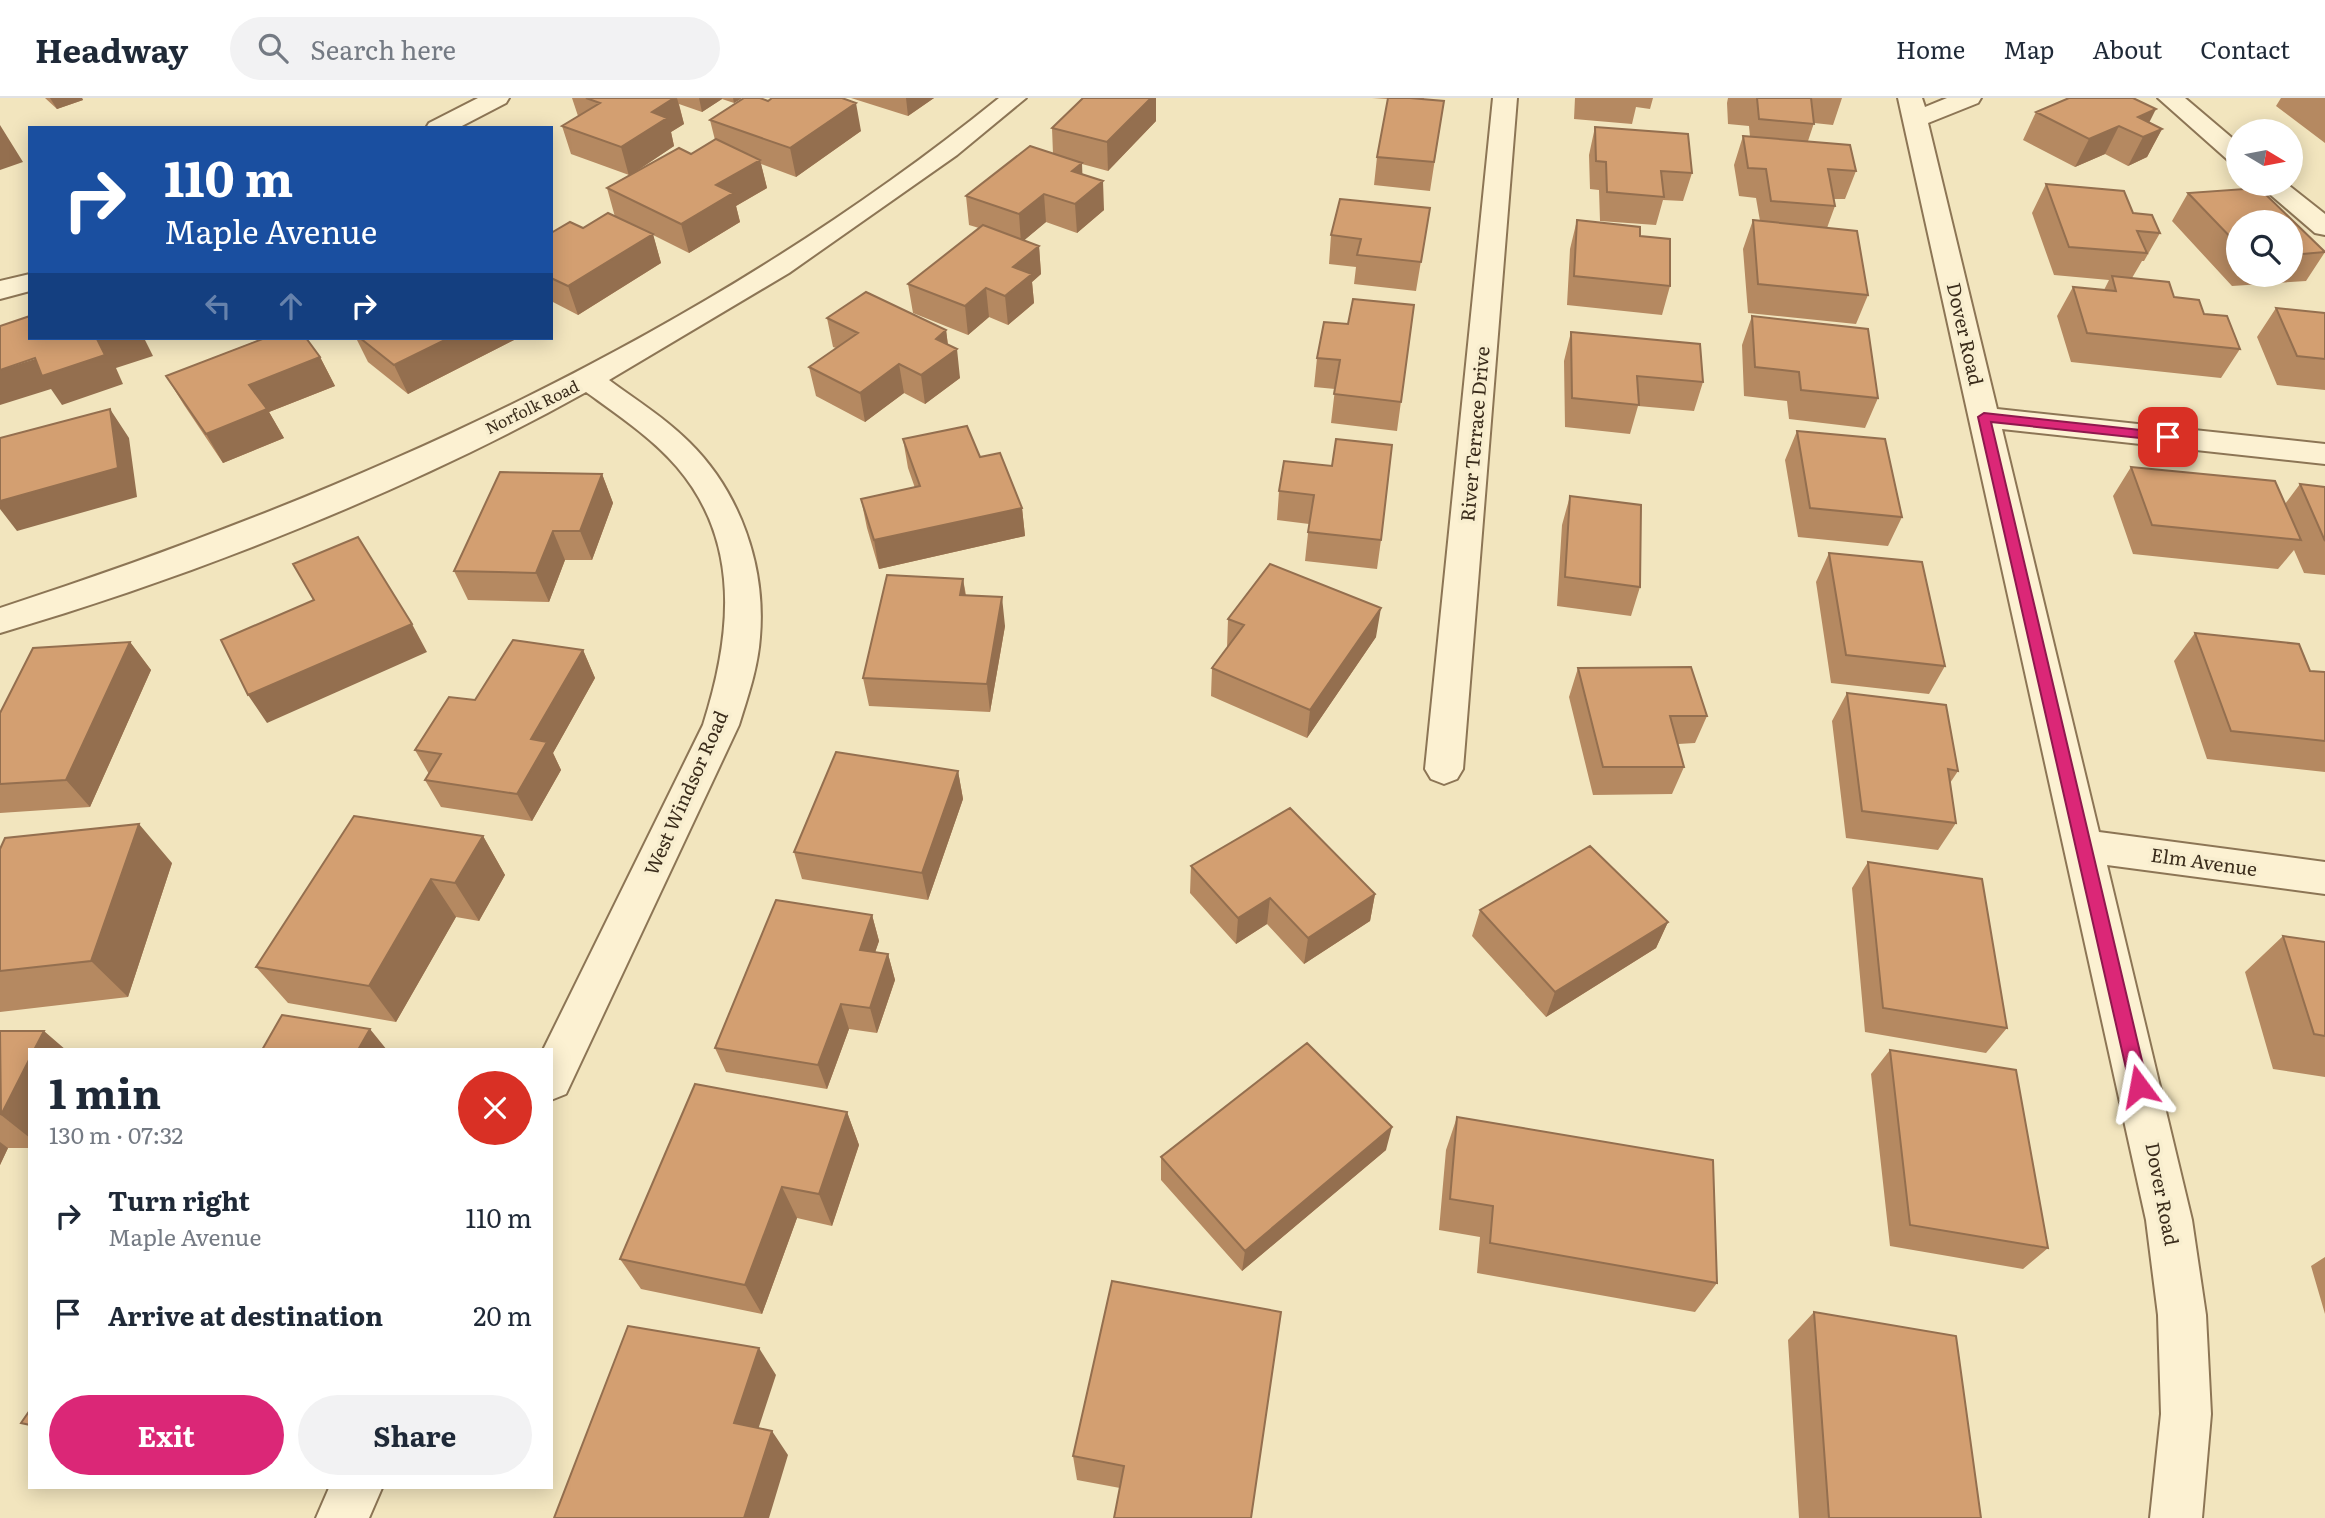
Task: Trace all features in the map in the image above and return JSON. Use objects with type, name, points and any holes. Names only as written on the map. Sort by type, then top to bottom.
[{"type":"street","points":[[442,126],[496,98]]},
{"type":"street","name":"Norfolk Road","points":[[0,621],[163,565],[326,501],[472,437],[589,380],[705,316],[804,253],[978,128],[1014,98]]},
{"type":"street","name":"River Terrace Drive","points":[[1444,769],[1505,98]]},
{"type":"street","points":[[1912,109],[1969,98]]},
{"type":"street","points":[[2169,98],[2226,146]]},
{"type":"street","name":"Dover Road","points":[[1912,109],[2169,1220],[2182,1315],[2186,1415],[2176,1518]]},
{"type":"street","points":[[2286,196],[2325,227]]},
{"type":"street","points":[[0,290],[28,283]]},
{"type":"street","name":"West Windsor Road","points":[[553,1076],[721,725],[739,662],[744,604],[736,551],[718,503],[690,461],[649,424],[589,380]]},
{"type":"street","points":[[1984,417],[2325,454]]},
{"type":"street","name":"Elm Avenue","points":[[2083,846],[2325,878]]},
{"type":"street","points":[[342,1518],[356,1489]]},
{"type":"building","points":[[586,98],[674,98],[652,112],[667,118],[621,147],[562,126],[600,103]]},
{"type":"building","points":[[744,98],[768,101],[772,98],[842,98],[856,103],[790,148],[710,120]]},
{"type":"building","points":[[1083,98],[1151,98],[1107,142],[1052,128]]},
{"type":"building","points":[[1388,98],[1444,101],[1434,162],[1377,157]]},
{"type":"building","points":[[1757,98],[1811,98],[1814,124],[1759,119]]},
{"type":"building","points":[[2069,98],[2133,98],[2156,109],[2138,117],[2162,129],[2143,137],[2119,126],[2089,139],[2036,112]]},
{"type":"building","points":[[1595,127],[1688,134],[1692,173],[1661,171],[1664,197],[1607,192],[1606,162],[1596,161]]},
{"type":"building","points":[[1743,136],[1850,145],[1856,171],[1828,169],[1835,206],[1771,201],[1766,169],[1748,168]]},
{"type":"building","points":[[716,139],[760,160],[716,185],[733,193],[681,224],[607,188],[679,148],[691,154]]},
{"type":"building","points":[[1030,146],[1082,163],[1072,171],[1103,181],[1075,204],[1044,194],[1019,214],[966,196]]},
{"type":"building","points":[[2046,184],[2124,191],[2133,213],[2152,215],[2160,233],[2137,231],[2147,253],[2069,247]]},
{"type":"building","points":[[2226,190],[2226,196],[2267,196],[2282,210],[2226,210],[2226,233],[2188,193]]},
{"type":"building","points":[[1340,199],[1430,208],[1421,262],[1357,255],[1361,239],[1331,235]]},
{"type":"building","points":[[608,213],[653,234],[568,286],[553,279],[553,232],[570,222],[583,228]]},
{"type":"building","points":[[1577,220],[1640,227],[1640,236],[1670,239],[1670,286],[1574,276]]},
{"type":"building","points":[[1753,220],[1857,231],[1868,295],[1758,284]]},
{"type":"building","points":[[983,225],[1039,246],[1013,267],[1032,274],[1005,296],[986,288],[965,306],[908,284]]},
{"type":"building","points":[[2303,231],[2325,252],[2303,254]]},
{"type":"building","points":[[2112,276],[2169,282],[2174,297],[2199,300],[2204,314],[2227,316],[2240,349],[2087,333],[2073,287],[2116,291]]},
{"type":"building","points":[[866,292],[946,330],[936,339],[957,349],[921,375],[899,364],[860,393],[809,367],[858,333],[827,318]]},
{"type":"building","points":[[1353,299],[1414,305],[1401,402],[1334,394],[1340,360],[1317,358],[1324,322],[1348,324]]},
{"type":"building","points":[[2276,308],[2325,313],[2325,359],[2297,356]]},
{"type":"building","points":[[1752,316],[1868,329],[1878,398],[1801,390],[1799,372],[1755,367]]},
{"type":"building","points":[[28,317],[28,340],[98,340],[105,355],[42,376],[35,358],[0,370],[0,326]]},
{"type":"building","points":[[1571,332],[1700,344],[1703,382],[1637,376],[1639,405],[1572,398]]},
{"type":"building","points":[[260,340],[307,340],[320,357],[249,385],[267,409],[206,434],[166,376]]},
{"type":"building","points":[[363,340],[445,340],[394,365]]},
{"type":"building","points":[[110,409],[118,468],[0,501],[0,438]]},
{"type":"building","points":[[967,426],[980,457],[1000,453],[1022,508],[874,540],[861,499],[920,486],[903,439]]},
{"type":"building","points":[[1797,431],[1885,439],[1902,517],[1810,508]]},
{"type":"building","points":[[1336,439],[1392,445],[1381,540],[1308,532],[1314,495],[1279,491],[1284,461],[1332,466]]},
{"type":"building","points":[[2131,467],[2275,481],[2301,540],[2152,525]]},
{"type":"building","points":[[500,472],[602,474],[580,531],[553,531],[536,573],[454,571]]},
{"type":"building","points":[[2300,484],[2325,487],[2325,541]]},
{"type":"building","points":[[1570,496],[1641,505],[1640,587],[1565,577]]},
{"type":"building","points":[[358,537],[412,624],[248,695],[221,640],[314,600],[293,564]]},
{"type":"building","points":[[1829,553],[1922,562],[1945,666],[1846,655]]},
{"type":"building","points":[[1270,564],[1381,608],[1310,710],[1212,668],[1244,625],[1228,619]]},
{"type":"building","points":[[887,575],[963,579],[960,595],[1002,597],[987,684],[863,678]]},
{"type":"building","points":[[2195,633],[2299,644],[2310,671],[2325,672],[2325,741],[2231,731]]},
{"type":"building","points":[[513,640],[583,650],[531,739],[547,742],[517,794],[425,780],[441,754],[415,750],[449,697],[475,700]]},
{"type":"building","points":[[130,642],[66,780],[0,784],[0,713],[33,648]]},
{"type":"building","points":[[1691,667],[1707,716],[1670,716],[1684,767],[1603,767],[1578,668]]},
{"type":"building","points":[[1847,693],[1946,705],[1958,771],[1948,769],[1956,823],[1862,811]]},
{"type":"building","points":[[836,752],[958,771],[922,873],[794,852]]},
{"type":"building","points":[[1290,808],[1375,894],[1308,938],[1270,898],[1238,918],[1191,866]]},
{"type":"building","points":[[354,816],[483,836],[455,883],[431,879],[369,986],[256,967]]},
{"type":"building","points":[[139,824],[91,961],[0,971],[0,849],[5,838]]},
{"type":"building","points":[[1590,846],[1668,922],[1555,992],[1480,910]]},
{"type":"building","points":[[1868,862],[1982,879],[2007,1028],[1883,1008]]},
{"type":"building","points":[[776,900],[872,915],[860,950],[888,954],[870,1008],[841,1004],[818,1065],[715,1048]]},
{"type":"building","points":[[2283,936],[2325,942],[2325,1036],[2314,1034]]},
{"type":"building","points":[[282,1015],[370,1029],[359,1048],[263,1048]]},
{"type":"building","points":[[0,1031],[44,1031],[35,1048],[28,1048],[28,1062],[1,1115]]},
{"type":"building","points":[[1307,1043],[1392,1127],[1245,1251],[1161,1157]]},
{"type":"building","points":[[1890,1050],[2016,1070],[2048,1248],[1910,1225]]},
{"type":"building","points":[[695,1084],[847,1112],[819,1194],[782,1187],[745,1285],[620,1259]]},
{"type":"building","points":[[1457,1117],[1713,1160],[1717,1283],[1490,1243],[1493,1206],[1450,1199]]},
{"type":"building","points":[[1112,1281],[1281,1312],[1251,1518],[1114,1518],[1124,1466],[1073,1456]]},
{"type":"building","points":[[1814,1312],[1956,1336],[1981,1518],[1829,1518]]},
{"type":"building","points":[[628,1326],[759,1348],[734,1423],[772,1431],[744,1518],[554,1518]]},
{"type":"building","points":[[28,1413],[28,1425],[21,1423]]},
{"type":"route","points":[[2139,1086],[1984,417],[2168,437]]}]
